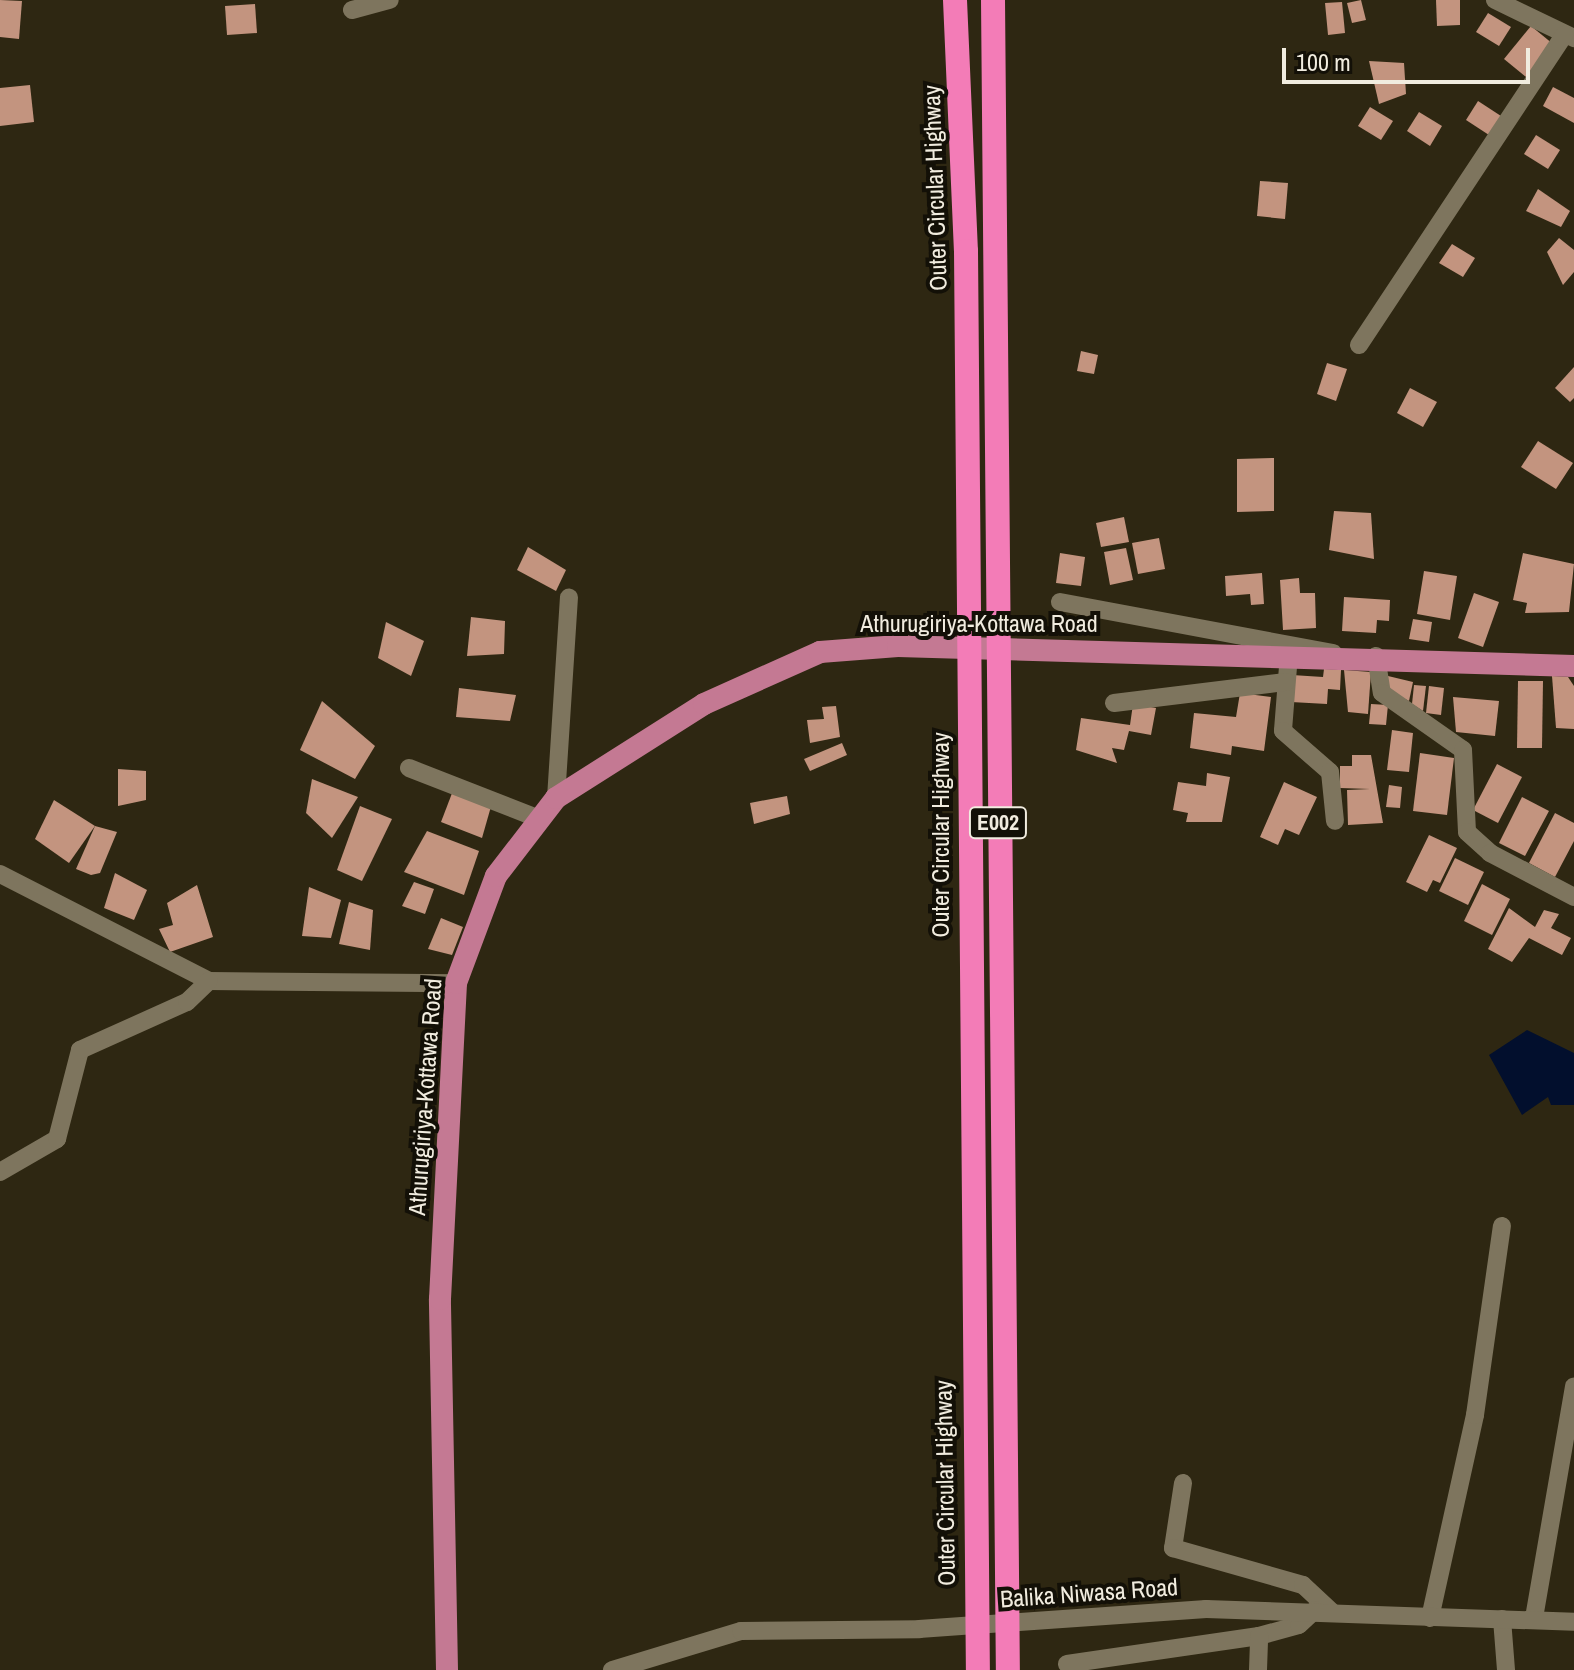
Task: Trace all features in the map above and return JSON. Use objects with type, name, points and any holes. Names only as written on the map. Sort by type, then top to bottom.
[{"type":"highway","name":"Outer Circular Highway","points":[[955,0],[966,236],[978,1670]]},
{"type":"highway","name":"E002","points":[[993,0],[1008,1670]]},
{"type":"main road","name":"Athurugiriya-Kottawa Road","points":[[447,1670],[440,1299],[456,983],[496,876],[535,817],[556,798],[775,668],[820,652],[898,646],[1376,656],[1574,666]]},
{"type":"street","points":[[352,10],[390,0]]},
{"type":"street","points":[[1359,345],[1569,37],[1495,0]]},
{"type":"street","points":[[556,798],[569,597]]},
{"type":"street","points":[[1060,602],[1342,655]]},
{"type":"street","points":[[1289,654],[1286,739],[1330,772],[1335,821]]},
{"type":"street","points":[[1376,656],[1382,693],[1463,750],[1467,832],[1490,853],[1574,897]]},
{"type":"street","points":[[1114,703],[1286,682]]},
{"type":"street","points":[[409,768],[535,817]]},
{"type":"street","points":[[0,874],[209,981],[456,983]]},
{"type":"street","points":[[0,1172],[57,1139],[80,1050],[187,1002],[209,981]]},
{"type":"street","points":[[1430,1618],[1475,1415],[1502,1226]]},
{"type":"street","points":[[1534,1618],[1574,1386]]},
{"type":"street","points":[[1067,1664],[1259,1636],[1299,1625],[1324,1611],[1303,1585],[1173,1548],[1183,1483]]},
{"type":"street","name":"Balika Niwasa Road","points":[[612,1670],[741,1631],[919,1629],[1078,1618],[1324,1611],[1574,1622]]},
{"type":"street","points":[[1502,1619],[1506,1670]]},
{"type":"street","points":[[1258,1670],[1259,1636]]},
{"type":"water","points":[[1527,1030],[1574,1053],[1574,1105],[1551,1105],[1548,1097],[1522,1115],[1489,1055]]},
{"type":"building","points":[[0,0],[22,1],[19,39],[0,37]]},
{"type":"building","points":[[1361,0],[1366,20],[1352,23],[1347,3]]},
{"type":"building","points":[[1436,0],[1460,0],[1460,25],[1437,26]]},
{"type":"building","points":[[1342,2],[1345,33],[1328,35],[1325,3]]},
{"type":"building","points":[[255,4],[257,33],[227,35],[225,6]]},
{"type":"building","points":[[1488,13],[1511,27],[1499,46],[1476,32]]},
{"type":"building","points":[[1531,26],[1553,44],[1526,77],[1504,59]]},
{"type":"building","points":[[1369,61],[1404,63],[1406,94],[1379,104]]},
{"type":"building","points":[[30,85],[34,122],[0,126],[0,88]]},
{"type":"building","points":[[1553,87],[1574,98],[1574,123],[1543,106]]},
{"type":"building","points":[[1478,101],[1501,116],[1489,135],[1466,120]]},
{"type":"building","points":[[1370,107],[1393,121],[1381,140],[1358,126]]},
{"type":"building","points":[[1419,112],[1442,126],[1430,146],[1407,131]]},
{"type":"building","points":[[1536,135],[1560,150],[1548,169],[1524,154]]},
{"type":"building","points":[[1260,181],[1288,183],[1285,219],[1257,216]]},
{"type":"building","points":[[1538,189],[1570,211],[1561,227],[1526,211]]},
{"type":"building","points":[[1559,238],[1574,250],[1574,272],[1563,285],[1547,252]]},
{"type":"building","points":[[1452,244],[1475,258],[1463,277],[1439,263]]},
{"type":"building","points":[[1081,351],[1098,355],[1094,374],[1077,371]]},
{"type":"building","points":[[1327,363],[1347,369],[1336,401],[1317,394]]},
{"type":"building","points":[[1574,367],[1574,398],[1570,402],[1555,388]]},
{"type":"building","points":[[1410,388],[1437,402],[1423,427],[1397,413]]},
{"type":"building","points":[[1538,441],[1573,463],[1556,489],[1521,467]]},
{"type":"building","points":[[1274,458],[1274,511],[1237,512],[1237,459]]},
{"type":"building","points":[[1334,511],[1371,513],[1374,559],[1329,550]]},
{"type":"building","points":[[1124,517],[1129,542],[1101,547],[1096,523]]},
{"type":"building","points":[[1159,538],[1165,569],[1138,574],[1132,543]]},
{"type":"building","points":[[528,547],[566,570],[556,591],[517,570]]},
{"type":"building","points":[[1126,548],[1133,580],[1110,585],[1104,552]]},
{"type":"building","points":[[1060,553],[1085,557],[1081,586],[1056,583]]},
{"type":"building","points":[[1523,553],[1574,564],[1569,612],[1525,613],[1527,603],[1513,600]]},
{"type":"building","points":[[1424,571],[1457,576],[1450,620],[1417,614]]},
{"type":"building","points":[[1262,573],[1264,604],[1251,605],[1250,594],[1226,596],[1225,576]]},
{"type":"building","points":[[1299,578],[1300,593],[1315,593],[1316,628],[1283,630],[1280,580]]},
{"type":"building","points":[[1474,593],[1499,602],[1483,647],[1458,638]]},
{"type":"building","points":[[1344,597],[1390,600],[1389,621],[1377,620],[1376,633],[1342,631]]},
{"type":"building","points":[[471,617],[505,621],[504,654],[467,656]]},
{"type":"building","points":[[1413,619],[1432,622],[1429,642],[1409,639]]},
{"type":"building","points":[[386,622],[424,641],[411,676],[378,658]]},
{"type":"building","points":[[1324,669],[1341,670],[1340,690],[1328,689],[1327,704],[1291,702],[1292,675],[1323,677]]},
{"type":"building","points":[[1344,670],[1371,672],[1368,714],[1348,712]]},
{"type":"building","points":[[1388,676],[1413,682],[1409,701],[1385,689]]},
{"type":"building","points":[[1552,676],[1568,677],[1574,686],[1574,729],[1556,728]]},
{"type":"building","points":[[1518,681],[1543,681],[1542,748],[1517,748]]},
{"type":"building","points":[[1414,685],[1426,686],[1423,711],[1412,704]]},
{"type":"building","points":[[1429,686],[1444,688],[1441,715],[1426,713]]},
{"type":"building","points":[[459,688],[516,695],[510,721],[456,717]]},
{"type":"building","points":[[1240,693],[1271,697],[1264,751],[1232,746],[1231,755],[1190,748],[1194,713],[1236,717]]},
{"type":"building","points":[[1453,697],[1499,701],[1495,736],[1456,732]]},
{"type":"building","points":[[322,701],[375,746],[355,779],[300,750]]},
{"type":"building","points":[[1133,704],[1156,708],[1151,735],[1129,731],[1124,750],[1112,748],[1117,763],[1076,750],[1081,718],[1130,725]]},
{"type":"building","points":[[1371,704],[1388,705],[1386,725],[1369,724]]},
{"type":"building","points":[[836,706],[840,737],[810,743],[807,720],[824,719],[822,707]]},
{"type":"building","points":[[1392,730],[1413,733],[1409,772],[1387,770]]},
{"type":"building","points":[[842,743],[847,755],[810,771],[804,759]]},
{"type":"building","points":[[1420,753],[1454,758],[1447,815],[1413,811]]},
{"type":"building","points":[[1352,755],[1371,755],[1383,823],[1348,825],[1347,790],[1370,789],[1340,788],[1340,766],[1352,766]]},
{"type":"building","points":[[1497,764],[1522,777],[1498,823],[1473,810]]},
{"type":"building","points":[[118,769],[146,771],[146,800],[118,806]]},
{"type":"building","points":[[1207,773],[1230,777],[1222,822],[1186,822],[1188,813],[1173,810],[1178,782],[1206,786]]},
{"type":"building","points":[[312,779],[358,797],[332,838],[306,813]]},
{"type":"building","points":[[1284,782],[1317,797],[1299,835],[1285,829],[1278,845],[1260,837]]},
{"type":"building","points":[[1389,785],[1402,787],[1400,808],[1386,807]]},
{"type":"building","points":[[454,788],[492,803],[482,838],[441,822]]},
{"type":"building","points":[[787,796],[790,814],[754,824],[750,803]]},
{"type":"building","points":[[1522,797],[1549,811],[1525,856],[1499,843]]},
{"type":"building","points":[[54,800],[95,826],[69,863],[35,839]]},
{"type":"building","points":[[360,806],[392,819],[362,881],[337,870]]},
{"type":"building","points":[[1555,813],[1574,823],[1574,841],[1555,877],[1529,863]]},
{"type":"building","points":[[95,826],[117,832],[100,873],[91,875],[76,869]]},
{"type":"building","points":[[427,831],[479,851],[464,895],[404,872]]},
{"type":"building","points":[[1429,835],[1457,848],[1440,883],[1433,880],[1427,892],[1406,882]]},
{"type":"building","points":[[1455,858],[1484,872],[1468,905],[1439,891]]},
{"type":"building","points":[[115,873],[147,890],[134,920],[104,908]]},
{"type":"building","points":[[414,882],[434,889],[425,914],[402,906]]},
{"type":"building","points":[[1482,884],[1510,899],[1492,935],[1464,921]]},
{"type":"building","points":[[197,885],[213,937],[170,952],[159,929],[173,925],[167,903]]},
{"type":"building","points":[[309,887],[341,900],[331,938],[302,936]]},
{"type":"building","points":[[349,902],[373,910],[370,950],[339,944]]},
{"type":"building","points":[[1509,908],[1535,927],[1544,910],[1559,914],[1551,928],[1571,938],[1562,955],[1529,938],[1512,962],[1488,949]]},
{"type":"building","points":[[441,918],[463,927],[452,955],[428,949]]}]
